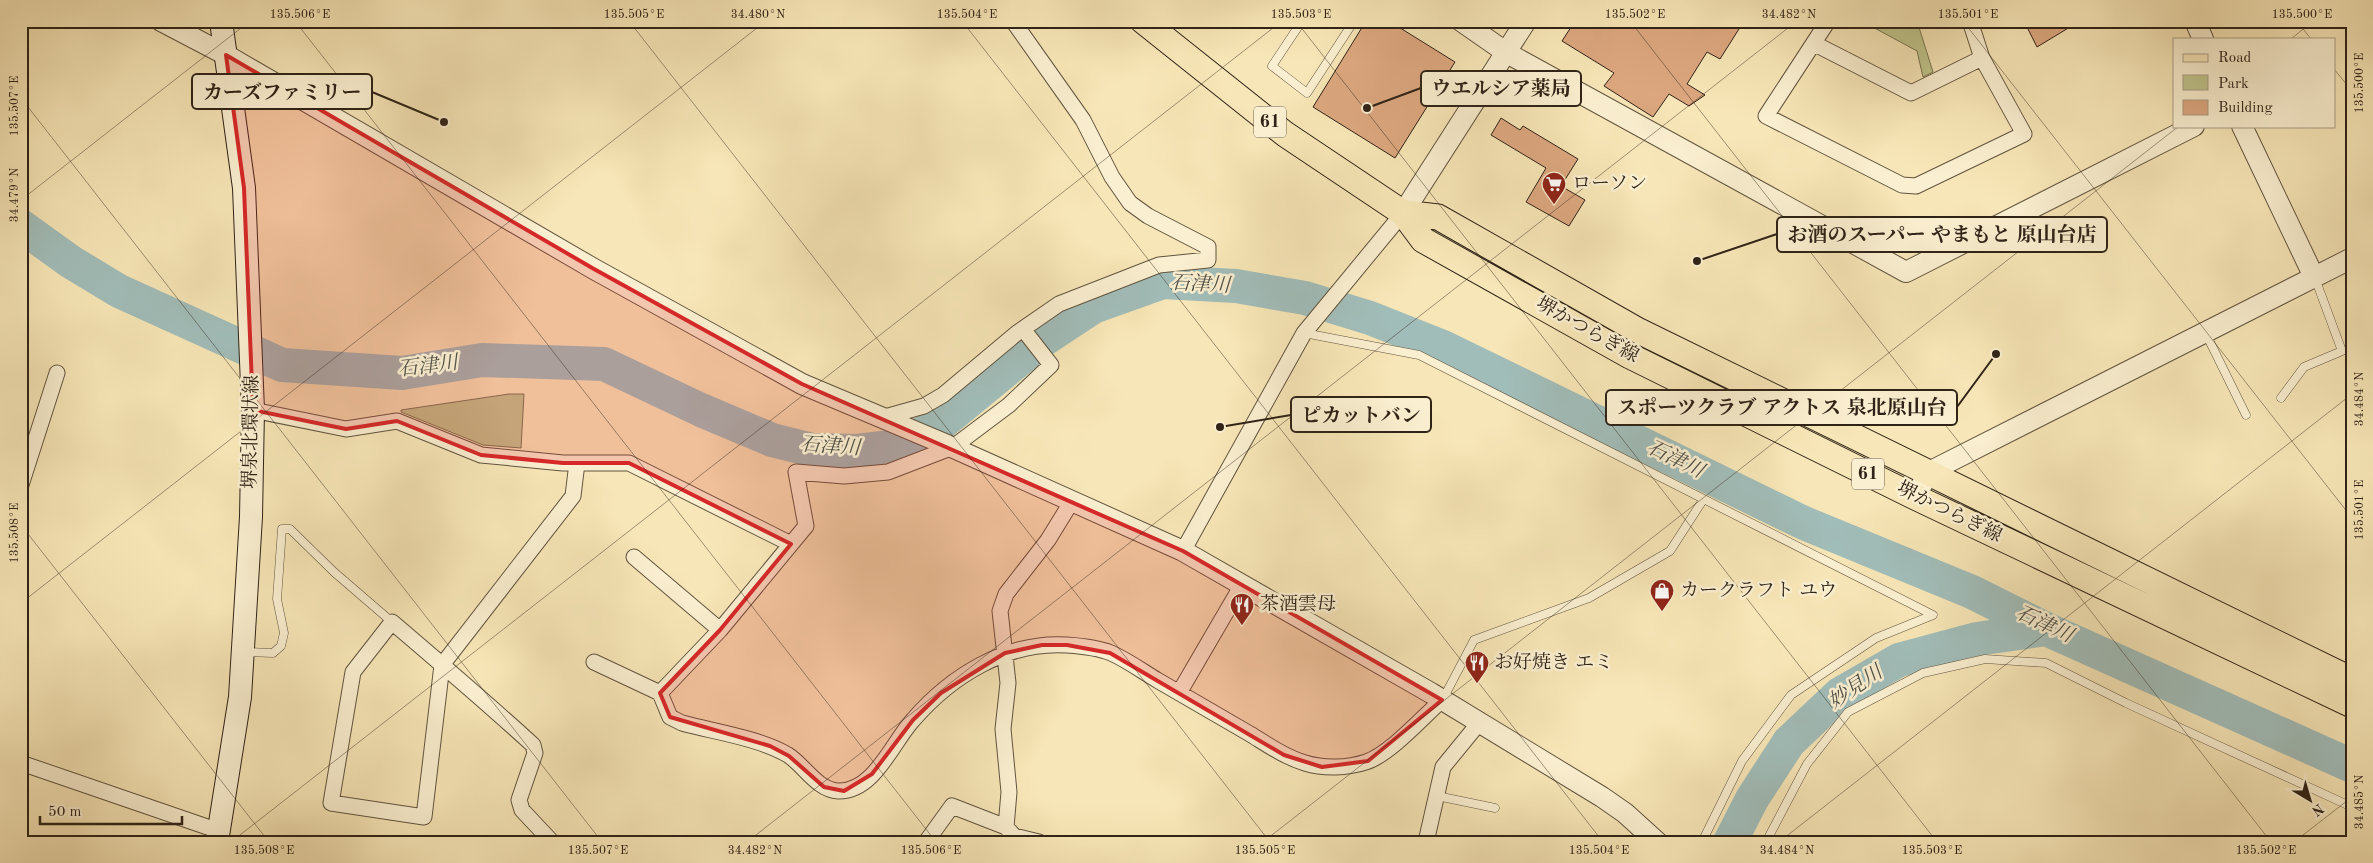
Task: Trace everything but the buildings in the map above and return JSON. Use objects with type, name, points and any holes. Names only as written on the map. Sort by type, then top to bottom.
[{"type":"main road","name":"堺泉北環状線","points":[[218,836],[240,697],[251,518],[253,410],[251,317],[244,188],[220,21]]},
{"type":"main road","name":"堺かつらぎ線","points":[[1143,21],[1285,134],[1403,213],[1423,240],[1630,356],[1915,498],[2352,705]]},
{"type":"main road","name":"堺かつらぎ線","points":[[1403,213],[1438,217],[1639,331],[2352,680]]},
{"type":"street","points":[[160,21],[226,55],[594,269],[802,384],[950,446],[1183,551],[1442,700],[1625,812],[1657,842]]},
{"type":"street","points":[[886,418],[924,406],[943,395],[1023,329],[1058,304],[1158,265],[1208,260],[1208,247],[1148,216],[1130,203],[1112,177],[1083,120],[1013,21]]},
{"type":"street","points":[[1461,21],[1507,52],[1906,272],[2190,128]]},
{"type":"street","points":[[1183,551],[1309,328],[1403,213],[1526,21]]},
{"type":"street","points":[[1828,21],[1815,44],[1766,116],[1902,185],[1916,186],[2024,134],[1982,58],[1970,21]]},
{"type":"street","points":[[2195,21],[2203,38]]},
{"type":"street","points":[[1815,44],[1911,93],[1982,58]]},
{"type":"street","points":[[2243,128],[2314,276]]},
{"type":"street","points":[[1915,498],[1929,472],[2352,258]]},
{"type":"street","points":[[660,693],[720,630],[806,526],[796,472],[844,476],[888,472],[950,446],[1009,405],[1051,365],[1023,329]]},
{"type":"street","points":[[21,486],[57,373]]},
{"type":"street","points":[[253,410],[346,429],[397,421],[481,455],[577,463],[629,463],[791,544]]},
{"type":"street","points":[[552,842],[522,810],[519,800],[535,753],[533,745],[442,665],[392,622],[353,672],[331,803],[424,817],[442,665],[573,496],[577,463]]},
{"type":"street","points":[[1006,827],[1009,792],[1003,729],[1008,683],[1000,611],[1006,594],[1048,540],[1072,501]]},
{"type":"street","points":[[634,556],[720,630]]},
{"type":"street","points":[[1179,693],[1242,585]]},
{"type":"street","points":[[594,662],[660,693],[670,717],[682,723],[770,746],[789,756],[824,787],[834,791],[844,791],[859,785],[872,774],[913,720],[940,693],[977,667],[1005,652],[1042,646],[1059,645],[1095,649],[1110,653],[1284,755],[1322,767],[1347,767],[1368,762],[1410,730],[1442,700]]},
{"type":"street","points":[[1426,842],[1444,767],[1479,723]]},
{"type":"street","points":[[21,763],[218,836]]},
{"type":"street","points":[[926,842],[952,806],[1006,827],[1014,836],[1039,842]]},
{"type":"lane","points":[[1302,21],[1272,66],[1307,93],[1354,21]]},
{"type":"lane","points":[[2281,398],[2304,367],[2342,351],[2314,276]]},
{"type":"lane","points":[[1309,328],[1419,355],[1703,500],[1933,614],[1876,638],[1791,695],[1742,761],[1702,842]]},
{"type":"lane","points":[[2206,332],[2246,415]]},
{"type":"lane","points":[[1442,700],[1474,640],[1589,598],[1670,551],[1703,500]]},
{"type":"lane","points":[[242,652],[273,653],[281,646],[284,633],[277,599],[282,529],[290,529],[334,572],[392,622]]},
{"type":"lane","points":[[1766,842],[1807,764],[1848,712],[1923,673],[1985,659],[2046,663],[2126,703],[2352,807]]},
{"type":"lane","points":[[1437,796],[1495,808]]},
{"type":"highlighted area","points":[[226,55],[594,269],[802,384],[1183,551],[1442,700],[1368,761],[1322,767],[1284,755],[1110,653],[1067,645],[1042,645],[1005,653],[941,693],[913,720],[872,774],[844,791],[824,787],[789,756],[770,746],[670,717],[660,693],[720,630],[791,544],[629,463],[563,463],[481,455],[397,421],[346,429],[253,410],[244,188]]},
{"type":"green space","points":[[1871,21],[1917,21],[1933,72],[1923,77],[1917,51],[1869,25]]},
{"type":"green space","points":[[509,394],[524,394],[521,448],[483,445],[401,412],[401,410]]},
{"type":"waterway","name":"石津川","points":[[21,226],[71,262],[119,291],[282,365],[402,373],[482,360],[604,364],[701,410],[772,440],[812,450],[857,451],[891,447],[938,426],[1043,340],[1093,307],[1163,282],[1236,286],[1305,298],[1370,318],[1443,347],[1804,523],[1972,592],[2046,629],[2352,766]]},
{"type":"waterway","name":"妙見川","points":[[1730,842],[1752,799],[1789,742],[1840,694],[1899,660],[1977,639],[2046,629]]},
{"type":"place","name":"ウエルシア薬局","points":[[1367,108]]},
{"type":"place","name":"カーズファミリー","points":[[444,122]]},
{"type":"place","name":"ローソン","points":[[1554,205]]},
{"type":"place","name":"お酒のスーパー やまもと 原山台店","points":[[1697,261]]},
{"type":"place","name":"スポーツクラブ アクトス 泉北原山台","points":[[1996,354]]},
{"type":"place","name":"ピカットバン","points":[[1220,427]]},
{"type":"place","name":"カークラフト ユウ","points":[[1662,612]]},
{"type":"place","name":"茶酒雲母","points":[[1242,626]]},
{"type":"place","name":"お好焼き エミ","points":[[1477,684]]}]
